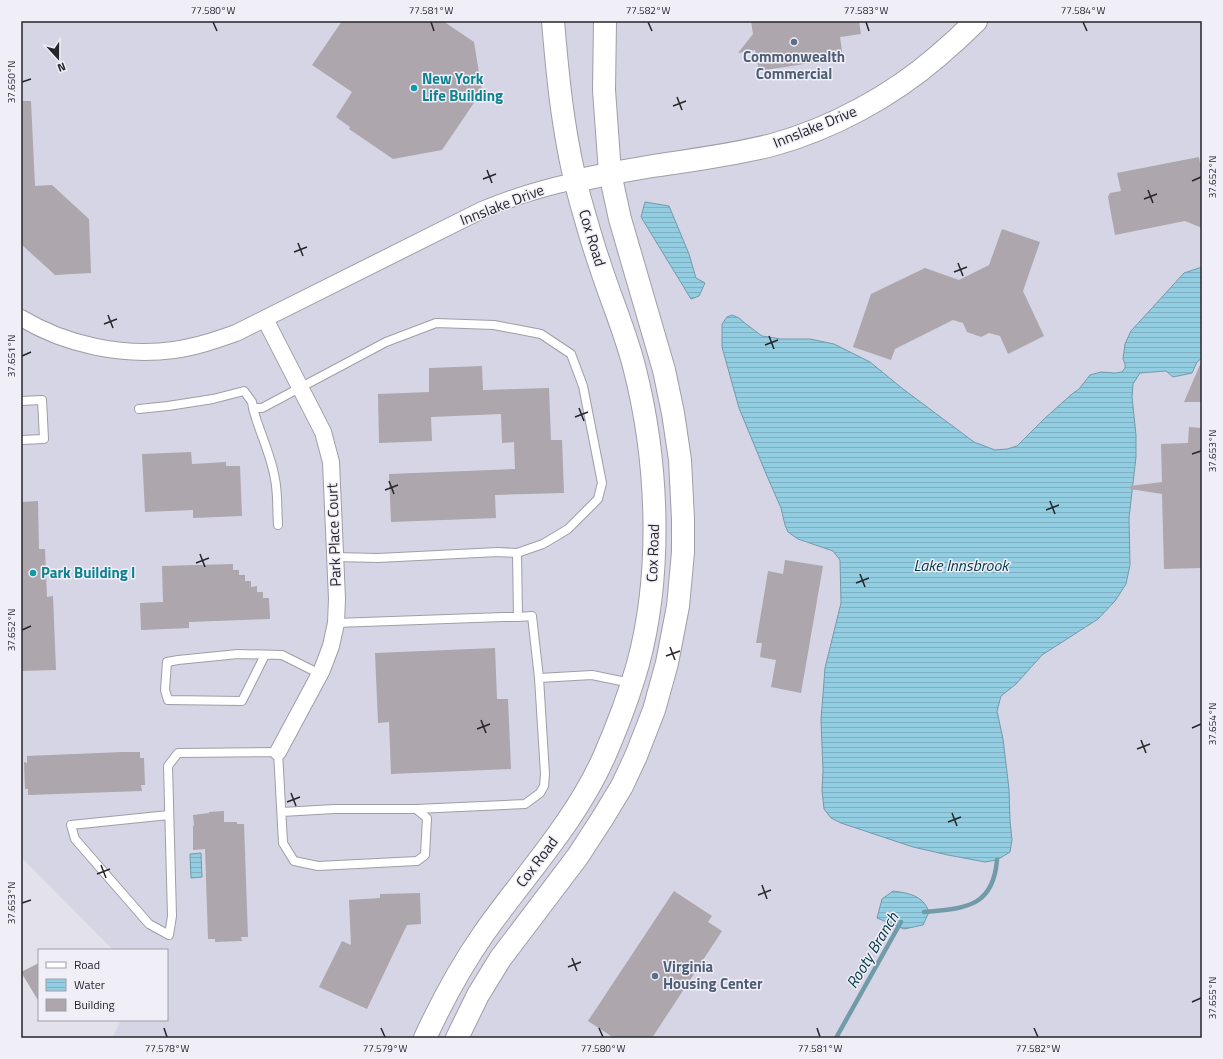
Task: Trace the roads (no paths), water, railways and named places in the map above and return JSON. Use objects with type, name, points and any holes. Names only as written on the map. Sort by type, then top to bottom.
[{"type":"main road","name":"Cox Road","points":[[425,1038],[439,1008],[464,963],[559,833],[586,790],[603,758],[622,712],[638,664],[651,594],[654,550],[652,473],[647,428],[627,343],[598,261],[575,181],[558,87],[553,21]]},
{"type":"main road","name":"Cox Road","points":[[457,1038],[478,995],[500,959],[578,856],[622,786],[636,756],[654,710],[668,664],[678,606],[683,552],[680,460],[673,413],[656,343],[620,219],[610,173],[604,90],[605,21]]},
{"type":"main road","name":"Innslake Drive","points":[[575,181],[610,173],[739,153],[773,145],[806,134],[843,118],[880,98],[905,82],[938,57],[976,21]]},
{"type":"street","name":"Innslake Drive","points":[[21,318],[46,331],[72,341],[104,348],[138,352],[173,350],[193,346],[236,333],[482,210],[510,198],[538,189],[575,181]]},
{"type":"street","name":"Park Place Court","points":[[265,319],[323,432],[331,462],[337,599],[336,623],[331,646],[320,674],[278,752]]},
{"type":"lane","points":[[253,408],[262,408],[269,405],[386,342],[436,323],[494,325],[541,334],[571,354],[583,386],[602,483],[598,500],[568,529],[543,544],[517,553],[498,552],[378,558],[335,556]]},
{"type":"lane","points":[[139,409],[190,403],[244,391],[252,402],[256,420],[269,453],[276,480],[278,525]]},
{"type":"lane","points":[[21,401],[42,400],[44,439],[21,440]]},
{"type":"lane","points":[[517,553],[518,617]]},
{"type":"lane","points":[[282,812],[416,809],[525,804],[540,793],[544,786],[545,774],[539,678],[532,616],[336,623]]},
{"type":"lane","points":[[264,655],[242,701],[168,700],[165,690],[167,662],[178,660],[238,654],[282,655],[320,674]]},
{"type":"lane","points":[[539,678],[592,675],[632,683]]},
{"type":"lane","points":[[170,815],[71,825],[75,839],[149,924],[168,935],[172,916],[170,815],[168,766],[178,753],[278,752],[283,843],[294,861],[318,866],[417,861],[425,855],[427,818],[416,809]]},
{"type":"water","points":[[645,202],[669,206],[689,254],[696,278],[705,283],[699,296],[691,299],[641,217]]},
{"type":"water","name":"Lake Innsbrook","points":[[1202,267],[1202,358],[1197,362],[1192,373],[1173,377],[1166,371],[1140,373],[1133,384],[1132,397],[1136,435],[1136,457],[1129,518],[1130,565],[1126,584],[1115,601],[1098,619],[1042,655],[1016,684],[1001,696],[997,711],[1003,739],[1009,789],[1012,840],[1010,852],[997,860],[985,862],[948,855],[913,847],[841,823],[831,818],[824,809],[822,790],[823,771],[821,720],[825,668],[841,603],[840,560],[833,551],[798,539],[788,532],[781,508],[739,408],[722,347],[722,324],[727,317],[732,315],[739,318],[762,336],[781,339],[810,339],[834,344],[870,362],[903,389],[974,442],[995,450],[1007,449],[1017,446],[1044,419],[1079,389],[1090,375],[1101,372],[1122,372],[1125,368],[1123,359],[1125,344],[1131,331],[1184,273]]},
{"type":"water","points":[[201,853],[202,877],[191,878],[190,854]]},
{"type":"water","points":[[893,891],[909,894],[919,898],[923,902],[929,912],[923,925],[904,929],[877,918],[882,899]]},
{"type":"waterway","name":"Rooty Branch","points":[[924,912],[963,907],[974,903],[982,897],[989,888],[994,876],[997,860]]},
{"type":"waterway","name":"Rooty Branch","points":[[836,1038],[901,922]]},
{"type":"place","name":"Commonwealth Commercial","points":[[794,42]]},
{"type":"place","name":"New York Life Building","points":[[414,88]]},
{"type":"place","name":"Park Building I","points":[[33,573]]},
{"type":"place","name":"Virginia Housing Center","points":[[655,976]]}]
